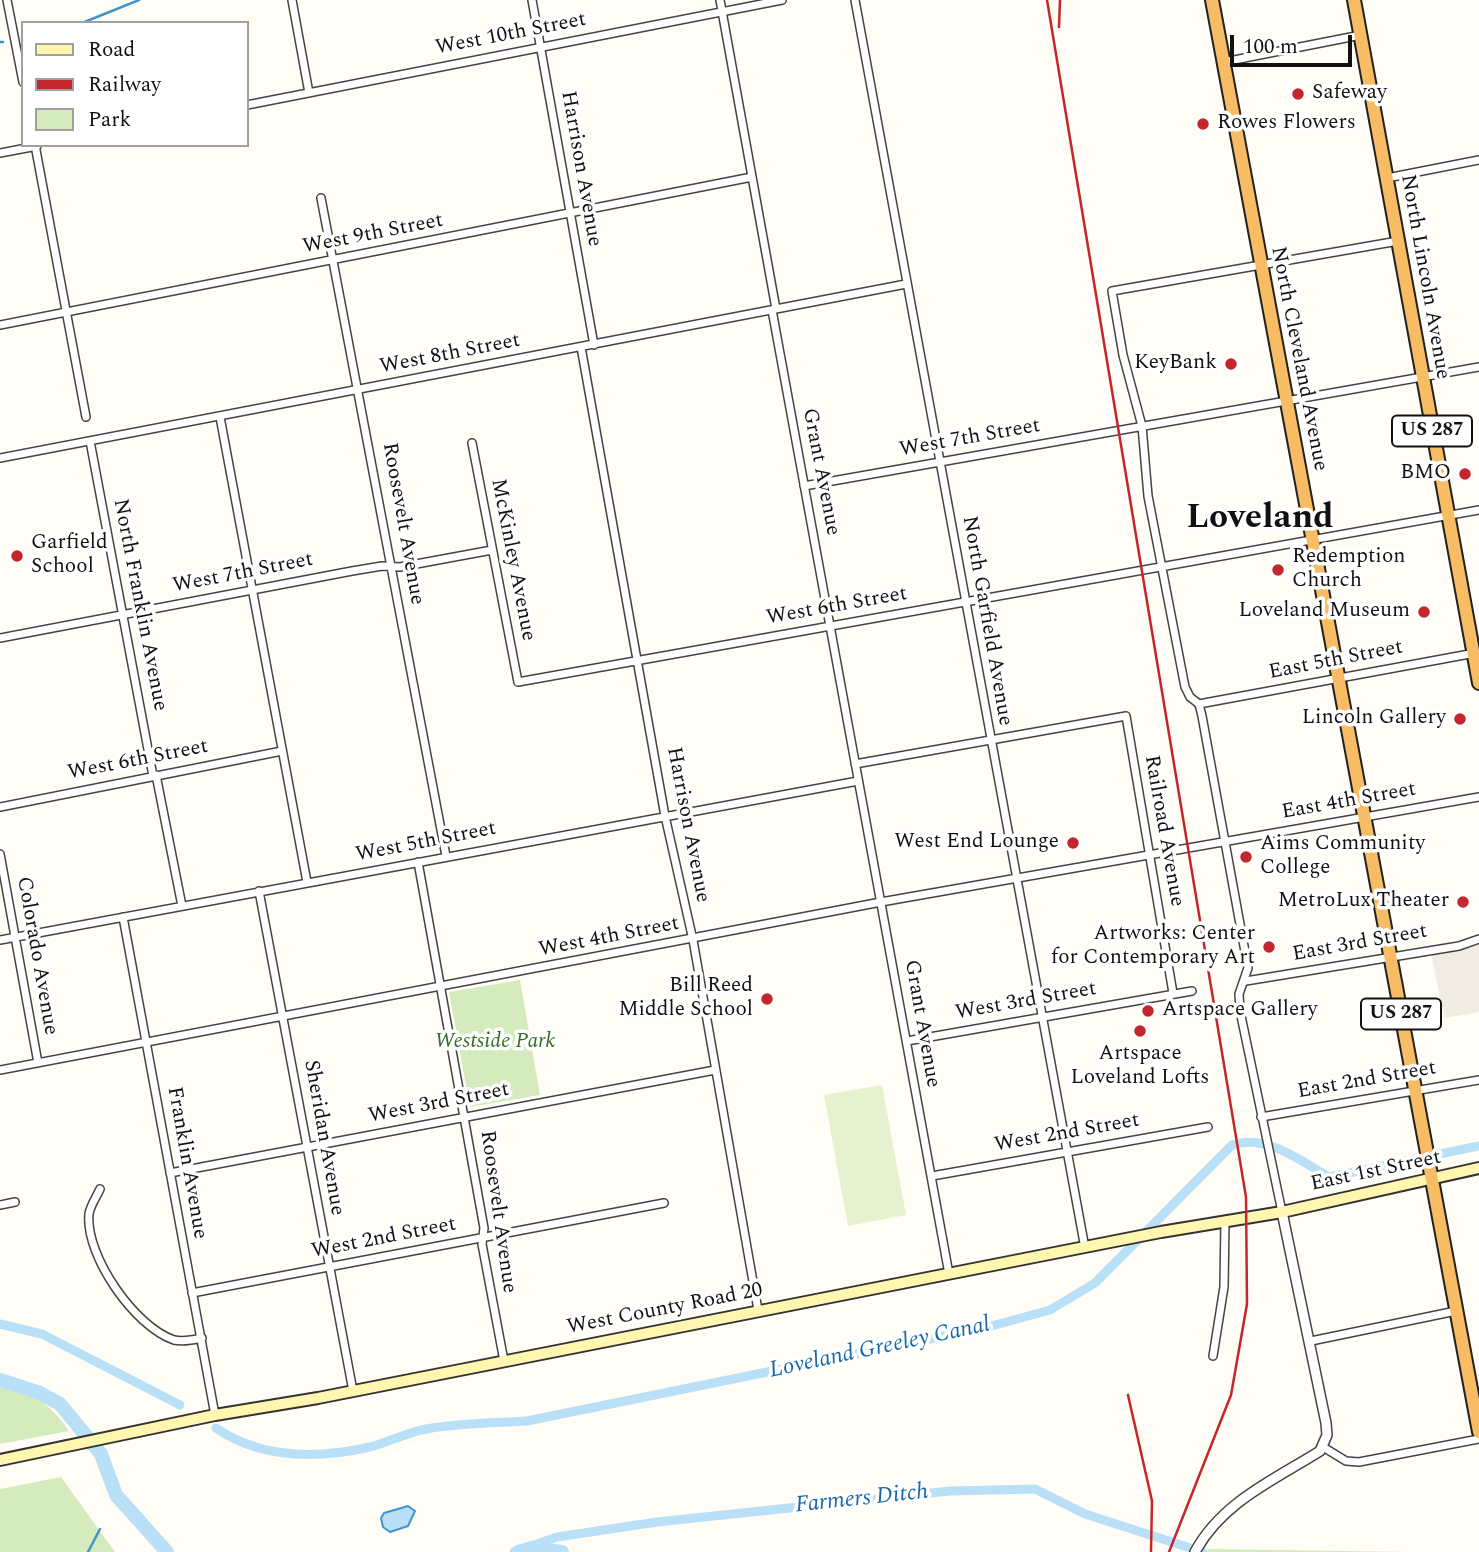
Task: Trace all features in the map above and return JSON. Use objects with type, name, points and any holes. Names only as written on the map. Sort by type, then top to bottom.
[{"type":"highway","name":"North Cleveland Avenue","points":[[1212,0],[1431,1180]]},
{"type":"highway","name":"North Lincoln Avenue","points":[[1354,0],[1421,377],[1476,652],[1479,683]]},
{"type":"highway","name":"US 287","points":[[1431,1180],[1479,1433]]},
{"type":"main road","name":"East 1st Street","points":[[1282,1212],[1479,1168]]},
{"type":"main road","name":"West County Road 20","points":[[0,1460],[215,1415],[353,1391],[1161,1232],[1282,1212]]},
{"type":"street","points":[[7,0],[21,72]]},
{"type":"street","points":[[292,0],[309,93]]},
{"type":"street","name":"Harrison Avenue","points":[[532,0],[594,345]]},
{"type":"street","name":"Grant Avenue","points":[[720,0],[804,486],[949,1274]]},
{"type":"street","name":"West 10th Street","points":[[248,105],[782,0]]},
{"type":"street","name":"North Garfield Avenue","points":[[855,0],[1085,1248]]},
{"type":"street","points":[[1224,62],[1361,35]]},
{"type":"street","points":[[0,153],[32,147]]},
{"type":"street","points":[[37,147],[86,417]]},
{"type":"street","points":[[1387,178],[1479,160]]},
{"type":"street","name":"West 9th Street","points":[[0,325],[570,215],[752,177]]},
{"type":"street","name":"Roosevelt Avenue","points":[[321,198],[446,856]]},
{"type":"street","points":[[1323,1447],[1326,1423],[1311,1340],[1269,1159],[1240,1011],[1239,994],[1246,981],[1248,968],[1199,704],[1189,697],[1185,687],[1148,496],[1142,426],[1122,355],[1112,291],[1398,241]]},
{"type":"street","name":"West 8th Street","points":[[0,458],[906,284]]},
{"type":"street","name":"Harrison Avenue","points":[[581,347],[665,816],[693,940],[758,1310]]},
{"type":"street","name":"West 7th Street","points":[[804,486],[1479,366]]},
{"type":"street","points":[[219,417],[307,882]]},
{"type":"street","name":"North Franklin Avenue","points":[[90,441],[122,615],[182,906]]},
{"type":"street","name":"McKinley Avenue","points":[[472,443],[518,682]]},
{"type":"street","name":"West 6th Street","points":[[518,682],[1479,510]]},
{"type":"street","name":"West 7th Street","points":[[0,638],[492,550]]},
{"type":"street","name":"East 5th Street","points":[[1199,704],[1476,652]]},
{"type":"street","name":"Railroad Avenue","points":[[991,740],[1126,716],[1173,993]]},
{"type":"street","points":[[855,764],[991,740]]},
{"type":"street","name":"West 6th Street","points":[[0,807],[282,751]]},
{"type":"street","name":"West 5th Street","points":[[0,940],[858,781]]},
{"type":"street","name":"East 4th Street","points":[[1224,842],[1479,797]]},
{"type":"street","name":"West 4th Street","points":[[0,1070],[693,940],[881,902],[1224,842]]},
{"type":"street","name":"Colorado Avenue","points":[[0,854],[38,1063]]},
{"type":"street","name":"Roosevelt Avenue","points":[[418,862],[466,1117],[504,1361]]},
{"type":"street","name":"Sheridan Avenue","points":[[259,891],[353,1391]]},
{"type":"street","name":"Franklin Avenue","points":[[123,917],[215,1415]]},
{"type":"street","name":"East 3rd Street","points":[[1246,981],[1459,946],[1479,939]]},
{"type":"street","name":"West 3rd Street","points":[[907,1041],[1192,991]]},
{"type":"street","name":"West 3rd Street","points":[[170,1173],[715,1070]]},
{"type":"street","name":"East 2nd Street","points":[[1261,1117],[1479,1080]]},
{"type":"street","name":"West 2nd Street","points":[[932,1176],[1208,1127]]},
{"type":"street","points":[[100,1189],[89,1213],[95,1250],[122,1298],[164,1335],[178,1341],[202,1338]]},
{"type":"street","points":[[0,1205],[15,1202]]},
{"type":"street","name":"West 2nd Street","points":[[192,1293],[664,1203]]},
{"type":"street","points":[[1213,1356],[1224,1287],[1224,1221]]},
{"type":"street","points":[[1311,1340],[1457,1311]]},
{"type":"street","points":[[1323,1447],[1346,1461],[1359,1462],[1479,1439]]},
{"type":"street","points":[[1197,1549],[1208,1530],[1240,1500],[1323,1447]]},
{"type":"green space","name":"Westside Park","points":[[520,980],[540,1095],[470,1107],[449,992]]},
{"type":"green space","points":[[882,1085],[906,1215],[848,1226],[824,1095]]},
{"type":"green space","points":[[0,1382],[21,1389],[39,1400],[69,1431],[0,1444]]},
{"type":"green space","points":[[61,1477],[115,1552],[0,1552],[0,1489]]},
{"type":"green space","points":[[1208,1549],[1413,1552],[1206,1552]]},
{"type":"shaded area","points":[[1479,945],[1479,1012],[1444,1018],[1431,953]]},
{"type":"water","points":[[408,1506],[415,1511],[408,1526],[390,1532],[383,1527],[381,1518],[384,1513]]},
{"type":"waterway","points":[[87,21],[139,0]]},
{"type":"waterway","name":"Loveland Greeley Canal","points":[[216,1428],[252,1446],[271,1451],[290,1454],[350,1451],[426,1429],[527,1421],[988,1327],[1050,1310],[1095,1283],[1232,1145],[1244,1142],[1270,1146],[1329,1177],[1479,1146]]},
{"type":"waterway","name":"Loveland Greeley Canal","points":[[0,1324],[42,1334],[180,1405]]},
{"type":"waterway","points":[[0,1380],[40,1393],[60,1404],[101,1454],[116,1495],[167,1552]]},
{"type":"waterway","name":"Farmers Ditch","points":[[514,1552],[557,1537],[657,1522],[950,1491],[1035,1489],[1085,1514],[1203,1552]]},
{"type":"waterway","points":[[88,1552],[100,1529]]},
{"type":"waterway","points":[[518,1552],[532,1548],[562,1552]]},
{"type":"railway","points":[[1047,0],[1246,1197],[1247,1304],[1231,1395],[1169,1552]]},
{"type":"railway","points":[[1059,27],[1060,0]]},
{"type":"railway","points":[[1128,1395],[1152,1501],[1151,1552]]},
{"type":"place","name":"Safeway","points":[[1298,94]]},
{"type":"place","name":"Rowes Flowers","points":[[1203,124]]},
{"type":"place","name":"KeyBank","points":[[1231,364]]},
{"type":"place","name":"BMO","points":[[1465,474]]},
{"type":"place","name":"Garfield School","points":[[17,556]]},
{"type":"place","name":"Redemption Church","points":[[1278,570]]},
{"type":"place","name":"Loveland Museum","points":[[1424,612]]},
{"type":"place","name":"Lincoln Gallery","points":[[1460,719]]},
{"type":"place","name":"West End Lounge","points":[[1073,843]]},
{"type":"place","name":"Aims Community College","points":[[1246,857]]},
{"type":"place","name":"MetroLux Theater","points":[[1463,902]]},
{"type":"place","name":"Artworks: Center for Contemporary Art","points":[[1269,947]]},
{"type":"place","name":"Bill Reed Middle School","points":[[767,999]]},
{"type":"place","name":"Artspace Gallery","points":[[1148,1011]]},
{"type":"place","name":"Artspace Loveland Lofts","points":[[1140,1031]]},
{"type":"district","name":"Loveland","points":[[1260,520]]}]
